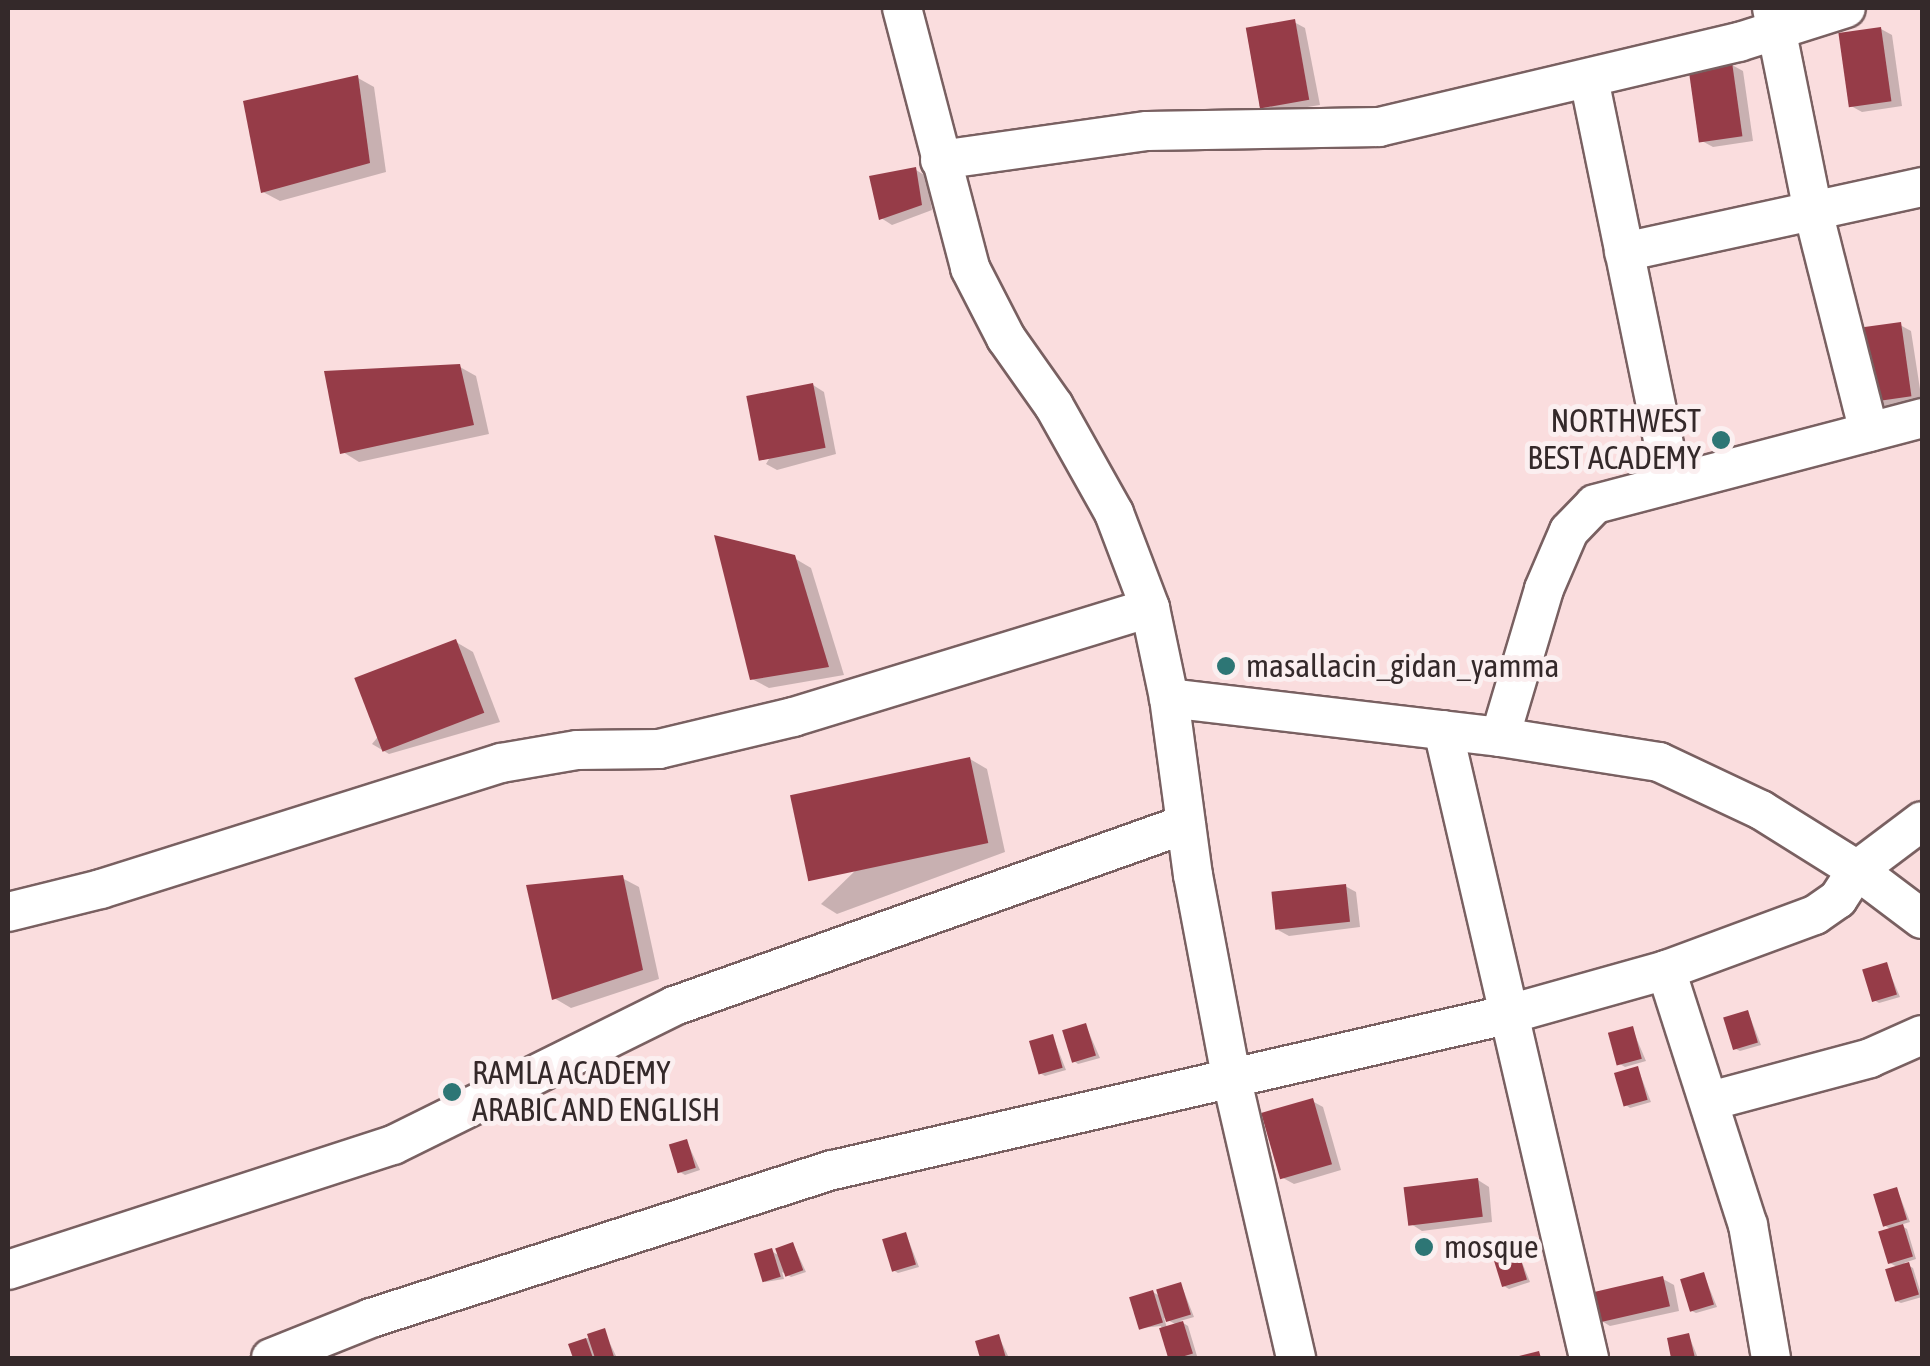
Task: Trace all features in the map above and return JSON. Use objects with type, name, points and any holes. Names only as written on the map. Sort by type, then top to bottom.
[{"type":"street","points":[[902,8],[970,268],[1006,338],[1054,406],[1114,514],[1150,608],[1169,698],[1186,824],[1231,1076],[1296,1358]]},
{"type":"street","points":[[940,160],[1147,131],[1379,127],[1589,79],[1775,18],[1846,8]]},
{"type":"street","points":[[1775,18],[1813,211],[1869,432]]},
{"type":"street","points":[[1589,79],[1672,484]]},
{"type":"street","points":[[1624,252],[1922,187]]},
{"type":"street","points":[[1500,737],[1544,588],[1568,531],[1596,504],[1922,418]]},
{"type":"street","points":[[8,912],[101,889],[502,763],[577,750],[658,749],[755,726],[1150,608]]},
{"type":"street","points":[[1169,698],[1500,737],[1658,762],[1761,810],[1857,870],[1922,920]]},
{"type":"street","points":[[1444,730],[1506,1015],[1588,1358]]},
{"type":"street","points":[[271,1358],[340,1345],[833,1170],[1506,1015],[1666,970],[1815,915],[1838,899],[1857,870],[1922,821]]},
{"type":"street","points":[[8,1270],[392,1145],[674,1006],[1186,824]]},
{"type":"street","points":[[1666,970],[1748,1225],[1771,1358]]},
{"type":"street","points":[[1710,1101],[1870,1058],[1922,1037]]},
{"type":"building","points":[[1295,19],[1309,100],[1260,108],[1246,28]]},
{"type":"building","points":[[1881,27],[1891,101],[1849,107],[1838,33]]},
{"type":"building","points":[[1732,62],[1742,136],[1699,142],[1688,68]]},
{"type":"building","points":[[358,75],[370,163],[261,193],[243,101]]},
{"type":"building","points":[[916,167],[922,205],[879,220],[869,176]]},
{"type":"building","points":[[1901,322],[1911,396],[1868,402],[1857,328]]},
{"type":"building","points":[[460,364],[474,425],[340,454],[324,371]]},
{"type":"building","points":[[813,383],[826,448],[759,461],[746,396]]},
{"type":"building","points":[[714,535],[795,555],[829,667],[750,680]]},
{"type":"building","points":[[456,639],[484,713],[383,752],[354,678]]},
{"type":"building","points":[[970,757],[988,843],[808,881],[790,795]]},
{"type":"building","points":[[623,875],[643,970],[552,1000],[526,885]]},
{"type":"building","points":[[1346,884],[1350,922],[1275,930],[1271,892]]},
{"type":"building","points":[[1887,962],[1897,995],[1872,1002],[1862,970]]},
{"type":"building","points":[[1748,1010],[1758,1043],[1733,1050],[1723,1018]]},
{"type":"building","points":[[1086,1023],[1096,1056],[1072,1063],[1062,1030]]},
{"type":"building","points":[[1633,1026],[1642,1059],[1617,1066],[1608,1033]]},
{"type":"building","points":[[1053,1034],[1063,1068],[1039,1075],[1029,1041]]},
{"type":"building","points":[[1638,1066],[1648,1100],[1624,1107],[1614,1073]]},
{"type":"building","points":[[1313,1098],[1332,1164],[1280,1179],[1261,1113]]},
{"type":"building","points":[[687,1139],[696,1168],[678,1173],[669,1145]]},
{"type":"building","points":[[1478,1178],[1483,1217],[1408,1226],[1404,1187]]},
{"type":"building","points":[[1897,1187],[1907,1220],[1883,1227],[1873,1194]]},
{"type":"building","points":[[1903,1224],[1913,1257],[1888,1264],[1878,1232]]},
{"type":"building","points":[[906,1232],[916,1265],[892,1272],[882,1239]]},
{"type":"building","points":[[793,1242],[803,1270],[785,1277],[775,1248]]},
{"type":"building","points":[[1517,1247],[1527,1280],[1502,1287],[1492,1255]]},
{"type":"building","points":[[772,1248],[781,1277],[763,1282],[754,1254]]},
{"type":"building","points":[[1909,1262],[1919,1295],[1895,1302],[1885,1269]]},
{"type":"building","points":[[1704,1272],[1714,1305],[1690,1312],[1680,1279]]},
{"type":"building","points":[[1663,1276],[1670,1306],[1598,1323],[1591,1293]]},
{"type":"building","points":[[1181,1282],[1191,1315],[1166,1322],[1156,1290]]},
{"type":"building","points":[[1153,1290],[1163,1323],[1139,1330],[1129,1297]]},
{"type":"building","points":[[1183,1321],[1193,1354],[1168,1358],[1159,1328]]},
{"type":"building","points":[[605,1328],[614,1357],[595,1358],[587,1334]]},
{"type":"building","points":[[1689,1333],[1695,1358],[1671,1358],[1667,1338]]},
{"type":"building","points":[[999,1334],[1006,1358],[980,1358],[975,1341]]},
{"type":"building","points":[[586,1338],[593,1358],[573,1358],[568,1344]]},
{"type":"building","points":[[1539,1351],[1541,1358],[1515,1358],[1515,1357]]},
{"type":"place","name":"NORTHWEST BEST ACADEMY","points":[[1721,440]]},
{"type":"place","name":"masallacin_gidan_yamma","points":[[1226,666]]},
{"type":"place","name":"RAMLA ACADEMY ARABIC AND ENGLISH","points":[[452,1092]]},
{"type":"place","name":"mosque","points":[[1424,1247]]}]
